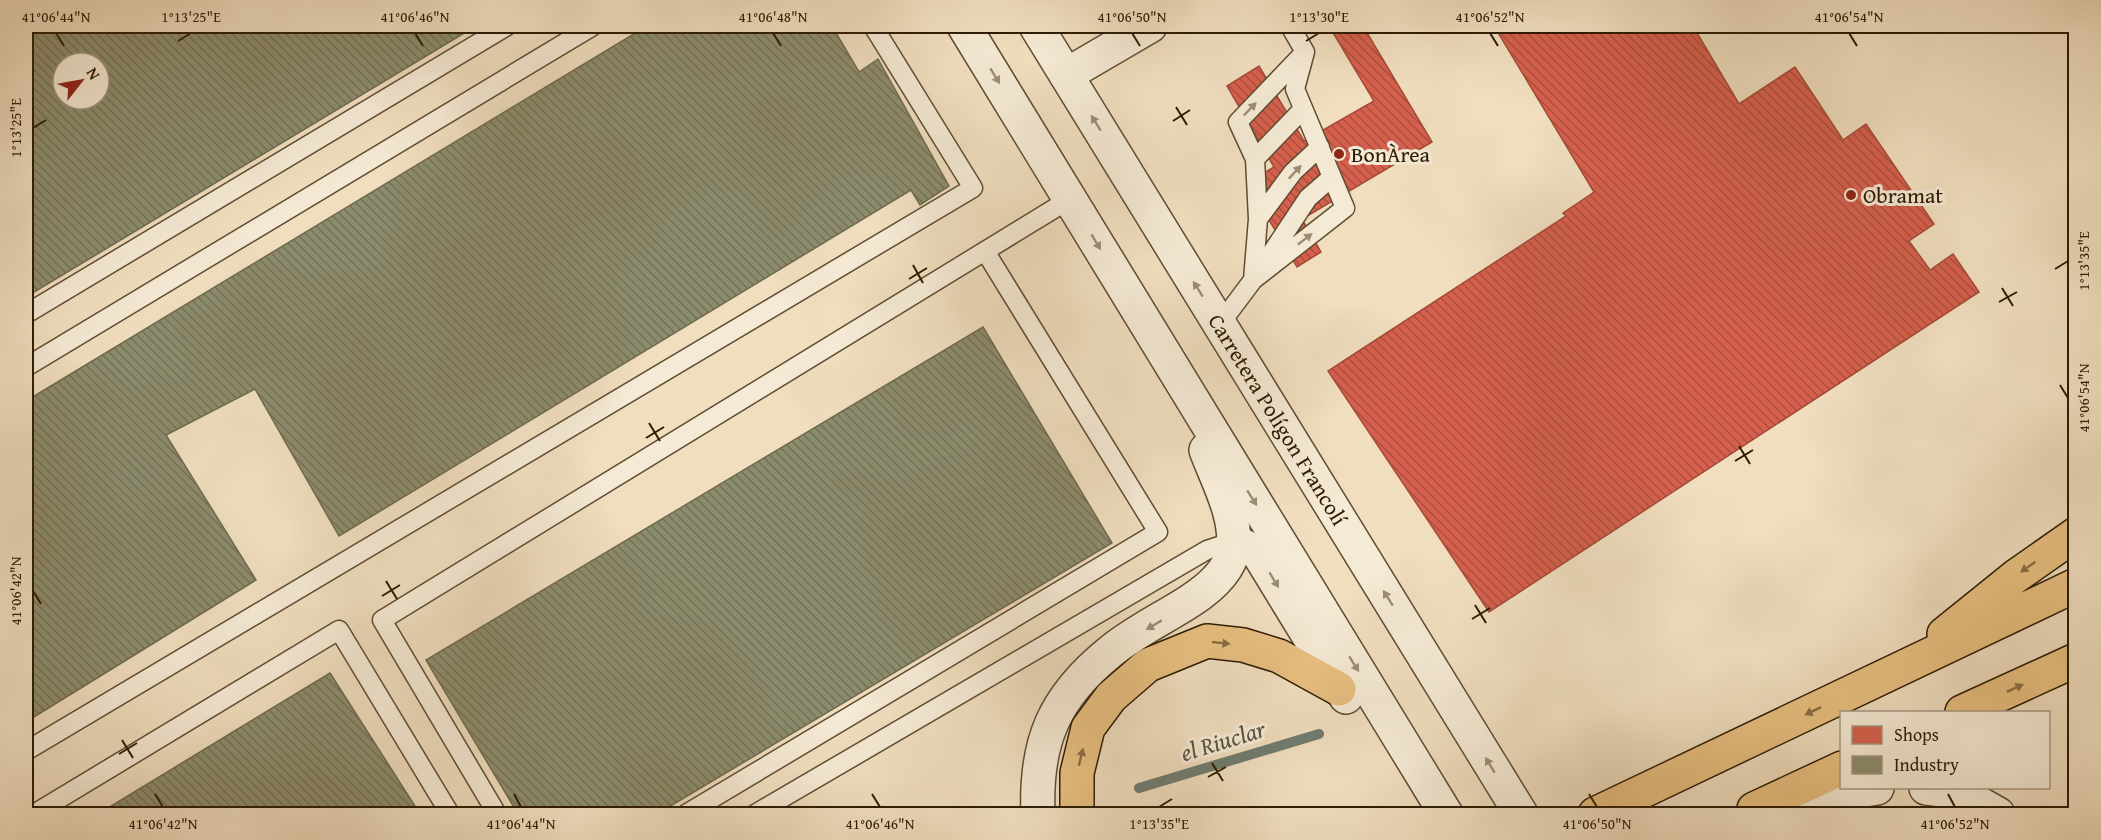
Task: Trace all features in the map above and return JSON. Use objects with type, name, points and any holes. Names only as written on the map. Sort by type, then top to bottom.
[{"type":"highway","points":[[1904,667],[2016,576],[2076,534]]},
{"type":"highway","points":[[1603,811],[2076,585]]},
{"type":"highway","points":[[1077,814],[1077,774],[1088,728],[1111,697],[1148,665],[1207,641],[1243,645],[1279,657],[1339,689]]},
{"type":"highway","points":[[1964,711],[2076,660]]},
{"type":"highway","points":[[1747,812],[1840,769]]},
{"type":"street","points":[[964,26],[1439,803]]},
{"type":"street","name":"Carretera Polígon Francolí","points":[[1036,26],[1521,814]]},
{"type":"street","points":[[1066,75],[1150,26]]},
{"type":"street","points":[[1038,814],[1037,788],[1042,744],[1057,710],[1079,682],[1110,651],[1212,586],[1232,554],[1234,541],[1231,518],[1184,386]]},
{"type":"street","points":[[1234,541],[1258,553],[1339,689],[1439,803]]},
{"type":"street","points":[[1747,812],[1872,789]]},
{"type":"street","points":[[1934,789],[1959,792],[1998,814]]},
{"type":"lane","points":[[26,314],[507,26]]},
{"type":"lane","points":[[26,367],[593,26]]},
{"type":"lane","points":[[26,751],[973,188],[873,26]]},
{"type":"lane","points":[[1253,280],[1345,208],[1295,89],[1305,52],[1290,26]]},
{"type":"lane","points":[[1253,280],[1258,219],[1255,159],[1238,122],[1305,52]]},
{"type":"lane","points":[[1255,159],[1303,109]]},
{"type":"lane","points":[[1258,219],[1293,172],[1320,147]]},
{"type":"lane","points":[[1220,324],[1253,280],[1308,198],[1332,177]]},
{"type":"lane","points":[[497,814],[382,620],[1070,199]]},
{"type":"lane","points":[[686,814],[1158,532],[985,251]]},
{"type":"lane","points":[[755,814],[1207,549],[1234,541]]},
{"type":"lane","points":[[34,814],[339,630],[450,814]]},
{"type":"building: Shops","name":"BonÀrea","points":[[1329,26],[1363,26],[1432,142],[1302,219],[1321,252],[1297,267],[1247,183],[1274,167],[1227,86],[1259,66],[1304,141],[1374,101]]},
{"type":"building: Shops","points":[[1494,26],[1693,26],[1739,104],[1795,67],[1843,140],[1866,124],[1934,224],[1909,241],[1930,270],[1953,254],[1979,292],[1489,612],[1328,371],[1566,216],[1563,213],[1594,192]]},
{"type":"building: Industry","points":[[26,26],[476,26],[26,297]]},
{"type":"building: Industry","points":[[647,26],[832,26],[859,72],[878,59],[949,186],[920,205],[911,190],[339,536],[255,389],[166,435],[256,580],[26,722],[26,401]]},
{"type":"building: Industry","points":[[983,327],[1112,543],[657,814],[518,814],[426,660]]},
{"type":"building: Industry","points":[[330,673],[420,814],[98,814]]},
{"type":"waterway","name":"el Riuclar","points":[[1139,788],[1319,734]]},
{"type":"place","name":"BonÀrea","points":[[1339,154]]},
{"type":"place","name":"Obramat","points":[[1851,195]]}]
